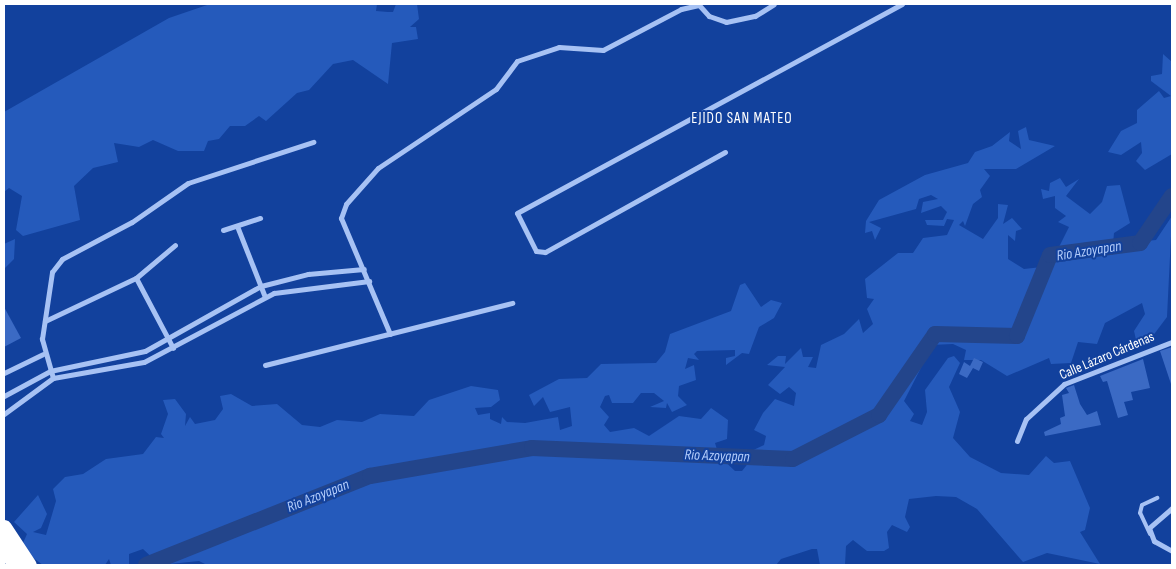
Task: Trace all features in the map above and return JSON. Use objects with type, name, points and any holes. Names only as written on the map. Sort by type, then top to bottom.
[{"type":"highway","points":[[5,529],[29,565]]},
{"type":"highway","points":[[4,548],[15,565]]},
{"type":"street","points":[[390,334],[364,269],[345,232],[342,218],[346,204],[378,168],[496,89],[517,61],[559,47],[603,50],[681,9],[699,5],[709,16],[726,22],[755,16],[774,4]]},
{"type":"street","points":[[725,152],[546,252],[536,251],[517,213],[902,4]]},
{"type":"street","points":[[52,378],[43,354],[45,321],[52,272],[67,255],[132,222],[188,183],[313,142]]},
{"type":"street","points":[[223,230],[260,218]]},
{"type":"street","points":[[237,226],[265,297]]},
{"type":"street","points":[[45,321],[136,278],[175,245]]},
{"type":"street","points":[[4,396],[50,371],[116,360],[168,338],[261,286],[308,274],[364,269]]},
{"type":"street","points":[[136,278],[173,348]]},
{"type":"street","points":[[4,414],[52,378],[127,366],[173,348],[265,297],[369,281]]},
{"type":"street","points":[[265,364],[512,303]]},
{"type":"street","name":"Calle Lázaro Cárdenas","points":[[1017,441],[1026,419],[1064,384],[1172,342]]},
{"type":"street","points":[[4,373],[43,354]]},
{"type":"street","points":[[1172,508],[1154,521],[1150,534],[1159,546],[1172,551]]},
{"type":"lane","points":[[1150,534],[1140,519],[1142,505],[1158,498]]},
{"type":"shaded area","points":[[210,4],[377,4],[376,11],[393,12],[396,4],[417,4],[419,19],[410,27],[416,27],[418,39],[392,43],[388,84],[353,60],[333,64],[309,90],[297,93],[266,121],[259,116],[245,126],[230,126],[219,139],[208,141],[204,151],[178,151],[153,140],[139,147],[114,143],[118,162],[93,168],[74,186],[80,220],[23,236],[16,230],[22,196],[9,188],[4,192],[4,112],[169,18]]},
{"type":"shaded area","points":[[1163,54],[1172,62],[1172,154],[1145,170],[1136,161],[1142,153],[1141,142],[1121,155],[1108,152],[1121,131],[1137,123],[1137,110],[1159,91],[1164,98],[1171,96],[1151,81],[1151,76],[1162,74]]},
{"type":"shaded area","points":[[1026,127],[1029,140],[1055,146],[1016,169],[984,169],[990,176],[980,190],[982,197],[973,204],[965,226],[963,221],[959,225],[983,239],[998,218],[998,204],[1008,205],[1003,224],[1012,218],[1022,229],[1016,231],[1015,241],[1008,235],[1008,259],[1024,269],[1051,266],[1049,258],[1062,253],[1059,247],[1069,227],[1058,222],[1066,216],[1055,208],[1055,196],[1043,199],[1041,189],[1049,191],[1050,183],[1060,178],[1066,187],[1079,179],[1066,196],[1090,214],[1102,202],[1107,186],[1120,185],[1130,223],[1114,233],[1112,255],[1126,243],[1156,240],[1172,216],[1167,317],[1149,341],[1137,344],[1134,331],[1145,314],[1142,303],[1105,323],[1097,344],[1078,342],[1071,363],[1051,364],[1049,358],[1007,376],[981,360],[964,360],[966,350],[953,344],[930,345],[928,353],[924,343],[917,357],[924,362],[904,401],[914,414],[910,421],[922,425],[927,412],[925,390],[948,358],[954,356],[960,363],[949,387],[960,412],[953,438],[970,457],[1001,473],[1029,475],[1046,456],[1054,463],[1070,461],[1090,508],[1085,530],[1080,532],[1100,564],[1047,553],[1023,562],[977,509],[956,497],[936,496],[909,499],[905,517],[910,527],[907,532],[892,525],[887,532],[889,548],[884,551],[867,551],[853,540],[846,546],[845,565],[820,565],[817,549],[812,549],[781,559],[776,565],[207,565],[199,561],[160,565],[143,549],[129,554],[129,565],[111,565],[109,559],[105,565],[43,565],[32,557],[23,543],[27,534],[14,522],[38,495],[47,514],[41,528],[33,532],[46,535],[56,501],[53,489],[65,477],[83,474],[106,459],[143,454],[156,437],[164,438],[161,434],[168,414],[163,400],[175,399],[186,414],[185,426],[190,417],[195,424],[215,420],[223,409],[220,396],[231,394],[252,406],[277,404],[302,425],[320,427],[337,420],[362,422],[380,414],[414,416],[429,400],[471,386],[498,390],[500,400],[491,407],[475,408],[478,415],[490,413],[490,419],[501,424],[502,417],[507,422],[525,423],[558,417],[560,430],[572,426],[570,407],[550,412],[543,397],[534,406],[529,395],[559,379],[587,378],[601,364],[656,363],[665,352],[670,334],[731,311],[740,285],[745,283],[761,307],[771,300],[782,303],[774,318],[759,327],[749,354],[742,353],[726,365],[726,358],[735,356],[735,350],[697,351],[694,354],[699,360],[688,358],[685,369],[694,365],[696,380],[679,386],[678,396],[687,405],[672,412],[667,403],[666,408],[650,407],[664,401],[654,393],[641,393],[633,403],[612,403],[609,395],[605,396],[600,407],[609,417],[604,425],[610,432],[634,428],[649,436],[679,416],[701,419],[711,408],[728,420],[727,439],[715,443],[719,456],[735,471],[742,471],[750,461],[747,453],[764,445],[766,436],[754,430],[763,413],[775,399],[794,406],[796,393],[789,387],[780,394],[768,385],[785,367],[767,365],[778,356],[786,356],[785,364],[801,348],[803,357],[813,357],[808,367],[816,368],[821,345],[844,334],[859,319],[863,333],[873,324],[867,309],[874,299],[867,298],[865,279],[898,253],[913,253],[923,238],[947,235],[954,220],[947,219],[944,226],[927,225],[925,220],[943,220],[947,212],[941,206],[921,213],[923,202],[938,199],[931,195],[919,199],[916,209],[869,222],[881,228],[875,240],[872,231],[865,233],[866,221],[879,200],[925,175],[968,163],[975,152],[992,146],[1010,132],[1009,141],[1021,149],[1018,131]]},
{"type":"shaded area","points":[[15,239],[14,259],[4,269],[4,244]]},
{"type":"building","points":[[4,307],[21,338],[4,347]]},
{"type":"building","points":[[1172,347],[1172,384],[1171,384],[1160,351]]},
{"type":"building","points":[[974,358],[983,362],[979,371],[973,368],[967,378],[959,374],[964,362],[970,366]]},
{"type":"building","points":[[1143,359],[1150,388],[1131,392],[1133,400],[1124,402],[1128,415],[1118,418],[1107,381],[1103,382],[1100,376]]},
{"type":"building","points":[[1074,385],[1080,404],[1087,415],[1097,411],[1101,425],[1045,436],[1044,432],[1061,424],[1060,418],[1065,416],[1062,395],[1069,393],[1066,388]]},
{"type":"waterway","name":"Rio Azoyapan","points":[[146,565],[370,476],[532,448],[793,459],[879,415],[935,334],[1017,336],[1050,255],[1140,243],[1172,196]]},
{"type":"district","name":"EJIDO SAN MATEO","points":[[742,119]]}]
